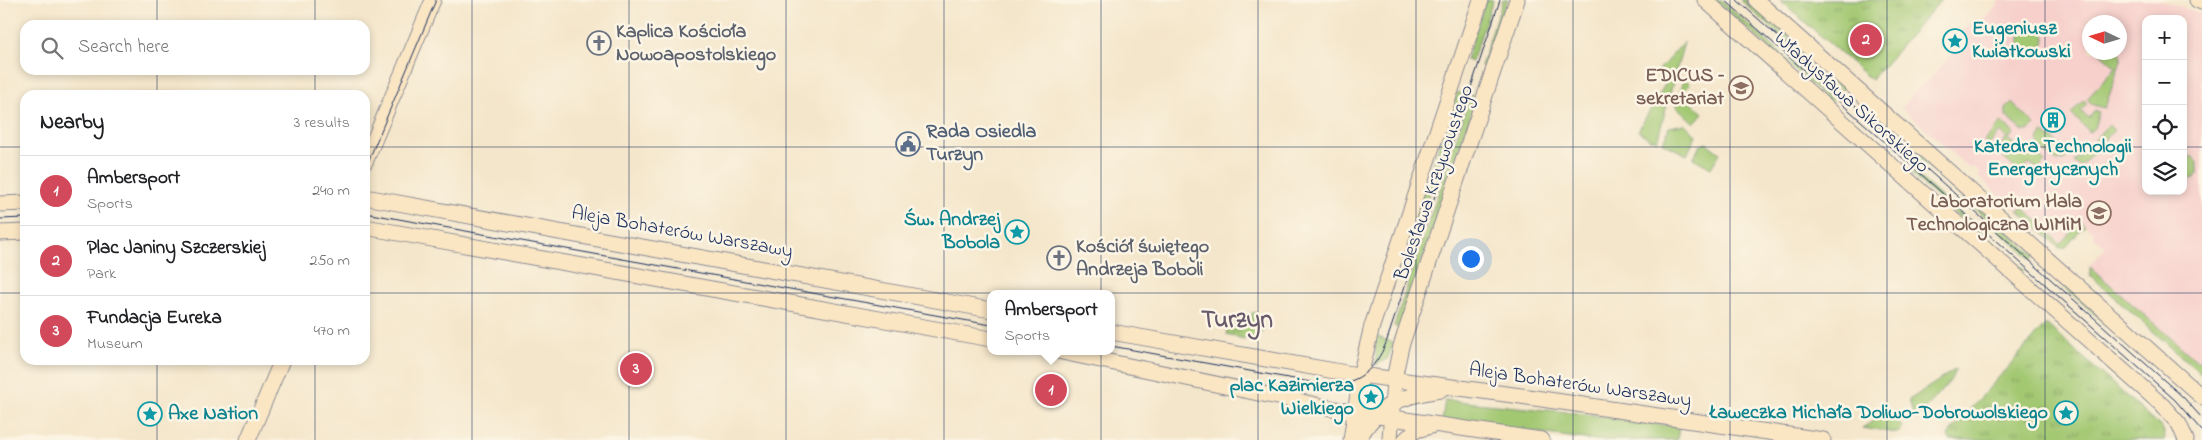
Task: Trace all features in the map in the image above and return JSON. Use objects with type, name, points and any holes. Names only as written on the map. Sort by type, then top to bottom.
[{"type":"street","points":[[370,150],[433,0]]},
{"type":"street","name":"Bolesława Krzywoustego","points":[[1354,375],[1481,0]]},
{"type":"street","name":"Bolesława Krzywoustego","points":[[1394,379],[1404,338],[1517,0]]},
{"type":"street","name":"Władysława Sikorskiego","points":[[1705,0],[2162,405],[2179,424],[2186,440]]},
{"type":"street","name":"Władysława Sikorskiego","points":[[1756,0],[2202,397]]},
{"type":"street","points":[[2197,0],[2202,2]]},
{"type":"street","name":"Aleja Bohaterów Warszawy","points":[[370,198],[987,309]]},
{"type":"street","points":[[0,204],[20,203]]},
{"type":"street","points":[[370,228],[987,338]]},
{"type":"street","points":[[0,233],[20,232]]},
{"type":"street","points":[[1372,326],[1371,351],[1376,378],[1392,402],[1404,414],[1435,425]]},
{"type":"street","name":"Aleja Bohaterów Warszawy","points":[[1115,333],[1354,375],[1394,379],[1823,440]]},
{"type":"street","points":[[1299,402],[1342,399],[1358,391],[1390,365],[1404,338]]},
{"type":"street","points":[[1076,355],[1299,402],[1391,419],[1542,440]]},
{"type":"street","points":[[248,440],[280,365]]},
{"type":"street","points":[[1331,370],[1358,391],[1375,416],[1382,440]]},
{"type":"street","points":[[1351,440],[1358,391],[1354,375]]},
{"type":"street","points":[[1390,440],[1394,379]]},
{"type":"street","points":[[1358,440],[1375,416],[1392,402],[1446,387]]},
{"type":"street","points":[[1405,440],[1416,430],[1435,425]]},
{"type":"shaded area","points":[[2001,0],[2158,0],[2202,14],[2202,375],[2090,275],[2090,265],[2106,247],[2093,236],[2094,232],[2085,225],[2066,247],[2058,248],[1979,177],[1979,171],[1974,167],[1969,168],[1902,108],[1923,83],[1926,84],[1954,52],[1949,47],[1976,18],[1981,22]]},
{"type":"green space","points":[[1486,0],[1493,0],[1472,62],[1466,60]]},
{"type":"green space","points":[[1503,0],[1508,0],[1486,67],[1481,66]]},
{"type":"green space","points":[[1715,0],[1721,0],[1833,100],[1831,103]]},
{"type":"green space","points":[[1740,0],[1749,0],[1845,87],[1842,90]]},
{"type":"green space","points":[[1780,0],[1941,0],[1871,80]]},
{"type":"green space","points":[[2032,26],[2041,30],[2045,39],[2041,48],[2032,52],[2023,48],[2019,39],[2023,30]]},
{"type":"green space","points":[[1684,42],[1657,141],[1653,138],[1652,140],[1638,131],[1667,81],[1657,72]]},
{"type":"green space","points":[[2108,60],[2121,60],[2105,108],[2093,105],[2087,99],[2116,67]]},
{"type":"green space","points":[[1684,78],[1690,84],[1682,94],[1703,113],[1694,123],[1675,105]]},
{"type":"green space","points":[[1463,92],[1412,246],[1405,244],[1457,93]]},
{"type":"green space","points":[[1471,94],[1474,105],[1399,328],[1394,326]]},
{"type":"green space","points":[[2084,100],[2087,103],[2081,111],[2089,118],[2095,111],[2099,112],[2094,128],[2089,133],[2071,114]]},
{"type":"green space","points":[[2012,102],[2035,125],[2028,131],[2023,131],[2006,116],[2006,109]]},
{"type":"green space","points":[[1878,117],[2035,256],[2032,260],[1874,118]]},
{"type":"green space","points":[[2001,122],[2014,133],[2008,140],[2025,155],[2030,149],[2029,153],[2033,156],[2036,153],[2045,162],[2039,169],[2029,163],[2020,173],[1996,151],[2007,138],[2000,132],[1989,145],[1984,141]]},
{"type":"green space","points":[[1685,124],[1696,135],[1687,155],[1663,143],[1669,127]]},
{"type":"green space","points":[[2108,125],[2114,130],[2080,167],[2074,162]]},
{"type":"green space","points":[[1865,129],[2024,270],[2021,273],[1864,132]]},
{"type":"green space","points":[[2043,132],[2068,152],[2071,150],[2073,152],[2064,160],[2055,161],[2038,145],[2038,139]]},
{"type":"green space","points":[[1706,143],[1720,153],[1711,168],[1693,158],[1700,146]]},
{"type":"green space","points":[[2187,156],[2193,157],[2198,162],[2198,174],[2194,178],[2187,179]]},
{"type":"green space","points":[[2021,208],[2050,232],[2060,244],[2081,221],[2085,225],[2066,247],[2060,248],[2018,211]]},
{"type":"green space","points":[[2043,263],[2142,352],[2140,354],[2040,266]]},
{"type":"green space","points":[[2090,267],[2198,362],[2202,358],[2202,375],[2090,275]]},
{"type":"green space","points":[[1255,312],[1264,328],[1255,341],[1226,335],[1229,319],[1248,316]]},
{"type":"green space","points":[[2046,324],[2163,429],[2164,440],[1950,440],[1948,436],[1952,430]]},
{"type":"green space","points":[[1375,336],[1394,343],[1387,359],[1376,365]]},
{"type":"green space","points":[[1956,369],[1950,381],[1917,418],[1914,417],[1909,400]]},
{"type":"green space","points":[[1445,400],[1578,413],[1679,427],[1677,440],[1592,440],[1442,420]]},
{"type":"green space","points":[[1890,411],[1902,427],[1898,433],[1862,428]]},
{"type":"tram line","points":[[370,157],[436,0]]},
{"type":"tram line","points":[[1115,347],[1327,385],[1347,382],[1364,374],[1382,353],[1386,343],[1500,0]]},
{"type":"tram line","points":[[1725,0],[2175,400],[2202,431]]},
{"type":"tram line","points":[[1737,0],[2183,397],[2202,418]]},
{"type":"tram line","points":[[370,214],[987,324]]},
{"type":"tram line","points":[[0,219],[20,218]]},
{"type":"place","name":"Plac Janiny Szczerskiej","points":[[1866,40]]},
{"type":"place","name":"Eugeniusz Kwiatkowski","points":[[1955,41]]},
{"type":"place","name":"Kaplica Kościoła Nowoapostolskiego","points":[[599,43]]},
{"type":"place","name":"EDICUS – sekretariat","points":[[1741,88]]},
{"type":"place","name":"Katedra Technologii Energetycznych","points":[[2053,120]]},
{"type":"place","name":"Rada Osiedla Turzyn","points":[[908,144]]},
{"type":"place","name":"Laboratorium Hala Technologiczna WIMiM","points":[[2099,213]]},
{"type":"place","name":"Św. Andrzej Bobola","points":[[1017,232]]},
{"type":"place","name":"Kościół świętego Andrzeja Boboli","points":[[1059,258]]},
{"type":"place","name":"Fundacja Eureka","points":[[636,369]]},
{"type":"place","name":"Ambersport","points":[[1051,390]]},
{"type":"place","name":"plac Kazimierza Wielkiego","points":[[1371,397]]},
{"type":"place","name":"Ławeczka Michała Doliwo-Dobrowolskiego","points":[[2066,413]]},
{"type":"place","name":"Axe Nation","points":[[150,414]]},
{"type":"district","name":"Turzyn","points":[[1237,321]]}]
